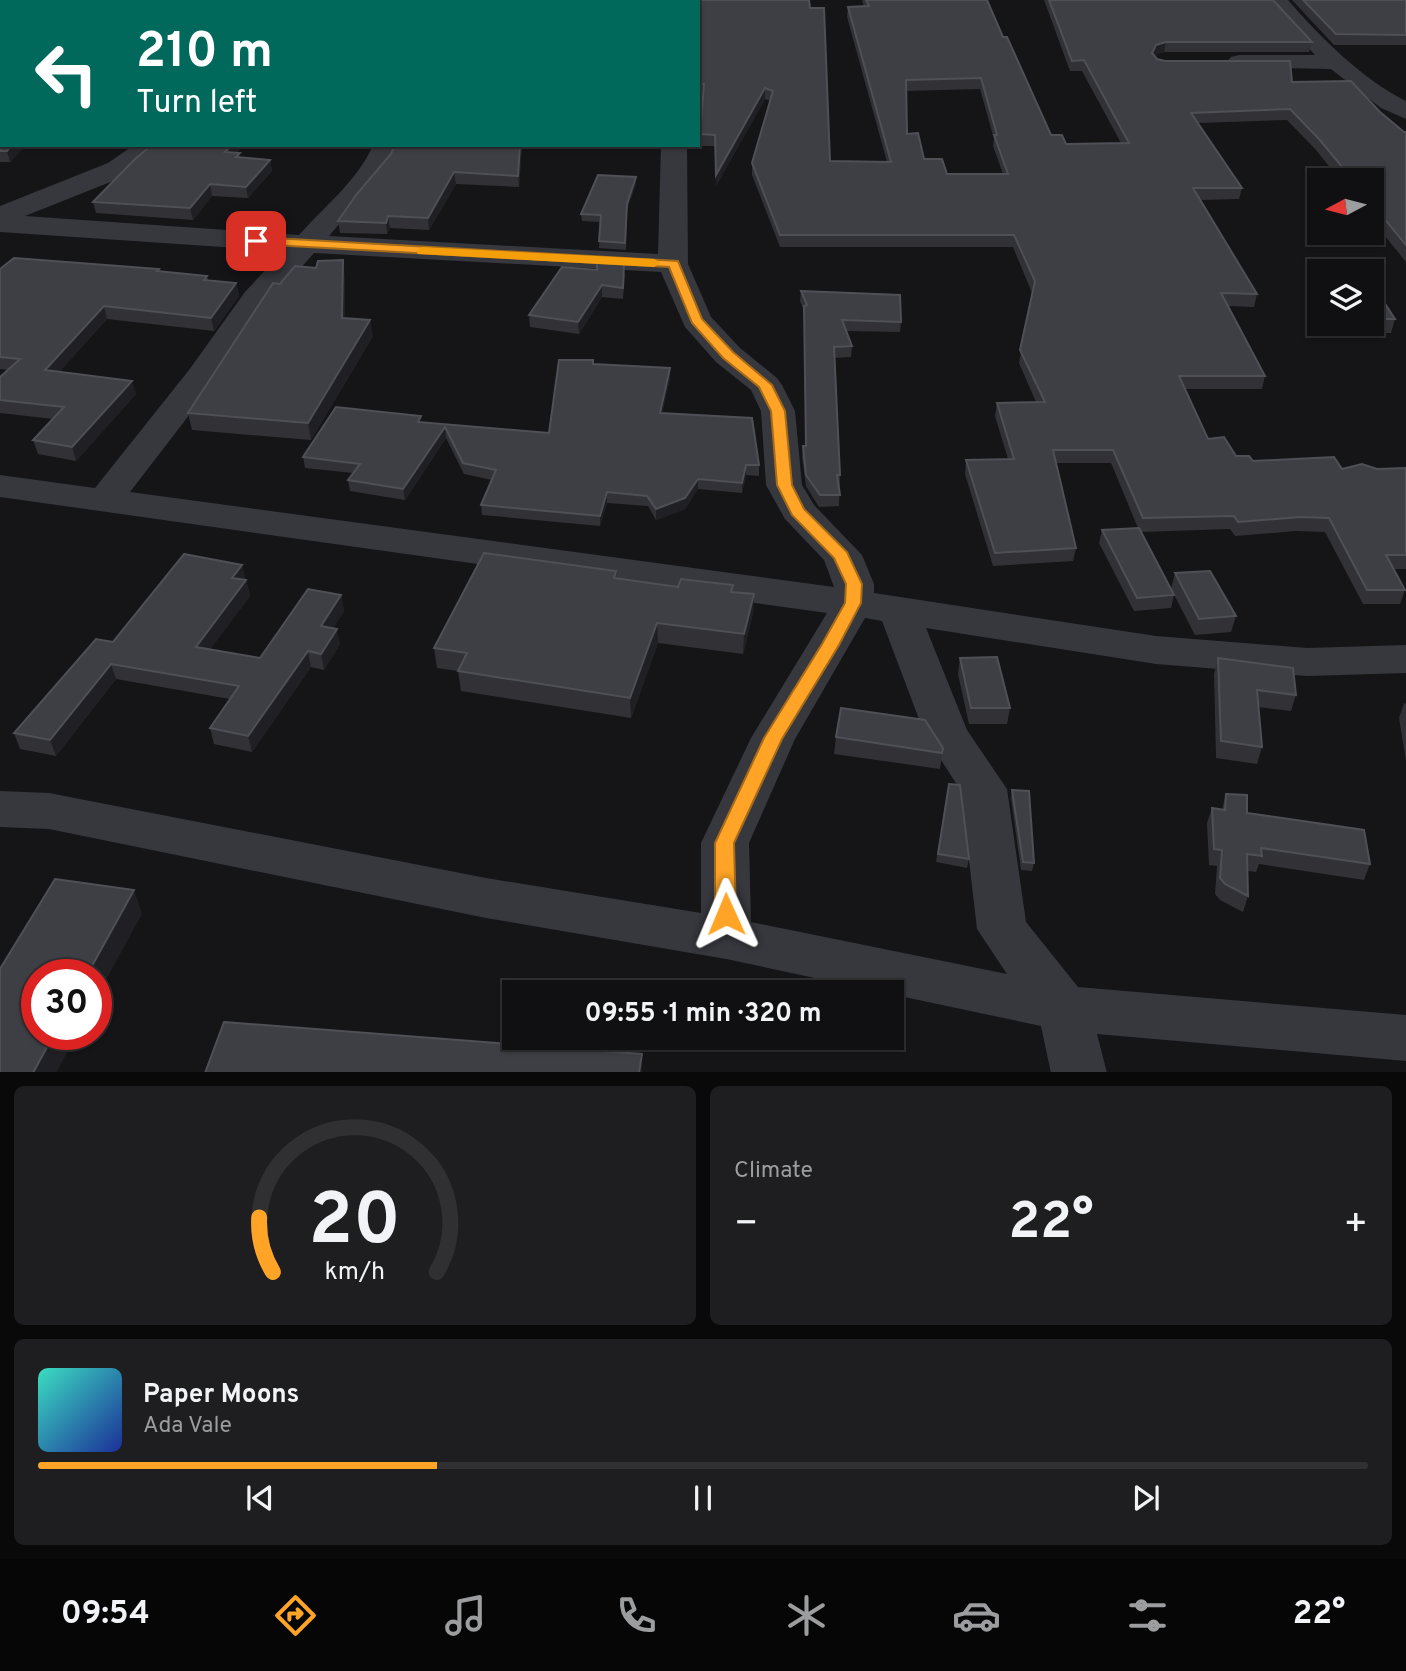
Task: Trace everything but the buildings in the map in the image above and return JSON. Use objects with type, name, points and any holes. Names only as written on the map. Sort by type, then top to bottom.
[{"type":"street","points":[[1276,0],[1339,62],[1392,105],[1406,111]]},
{"type":"street","points":[[1218,62],[1339,62]]},
{"type":"street","points":[[0,216],[118,169],[149,147]]},
{"type":"street","points":[[104,501],[201,377],[256,299],[365,178],[381,158],[385,147]]},
{"type":"street","points":[[674,147],[673,264],[696,320],[728,355],[765,385],[778,411],[784,485],[798,511],[842,555],[854,584],[853,603],[831,645],[773,738],[724,843],[726,938]]},
{"type":"street","points":[[0,223],[307,244],[673,264]]},
{"type":"street","points":[[0,486],[853,603],[1156,650],[1307,662],[1406,659]]},
{"type":"street","points":[[898,610],[947,735],[984,789],[1002,929],[1065,1008],[1071,1048],[1079,1072]]},
{"type":"street","points":[[0,810],[49,811],[486,898],[726,938],[1065,1008],[1406,1038]]},
{"type":"slow traffic","points":[[422,251],[654,263]]},
{"type":"route","points":[[256,241],[673,264],[696,320],[728,355],[765,385],[778,411],[784,485],[798,511],[842,555],[854,584],[853,603],[831,645],[773,738],[724,843],[726,914]]}]
